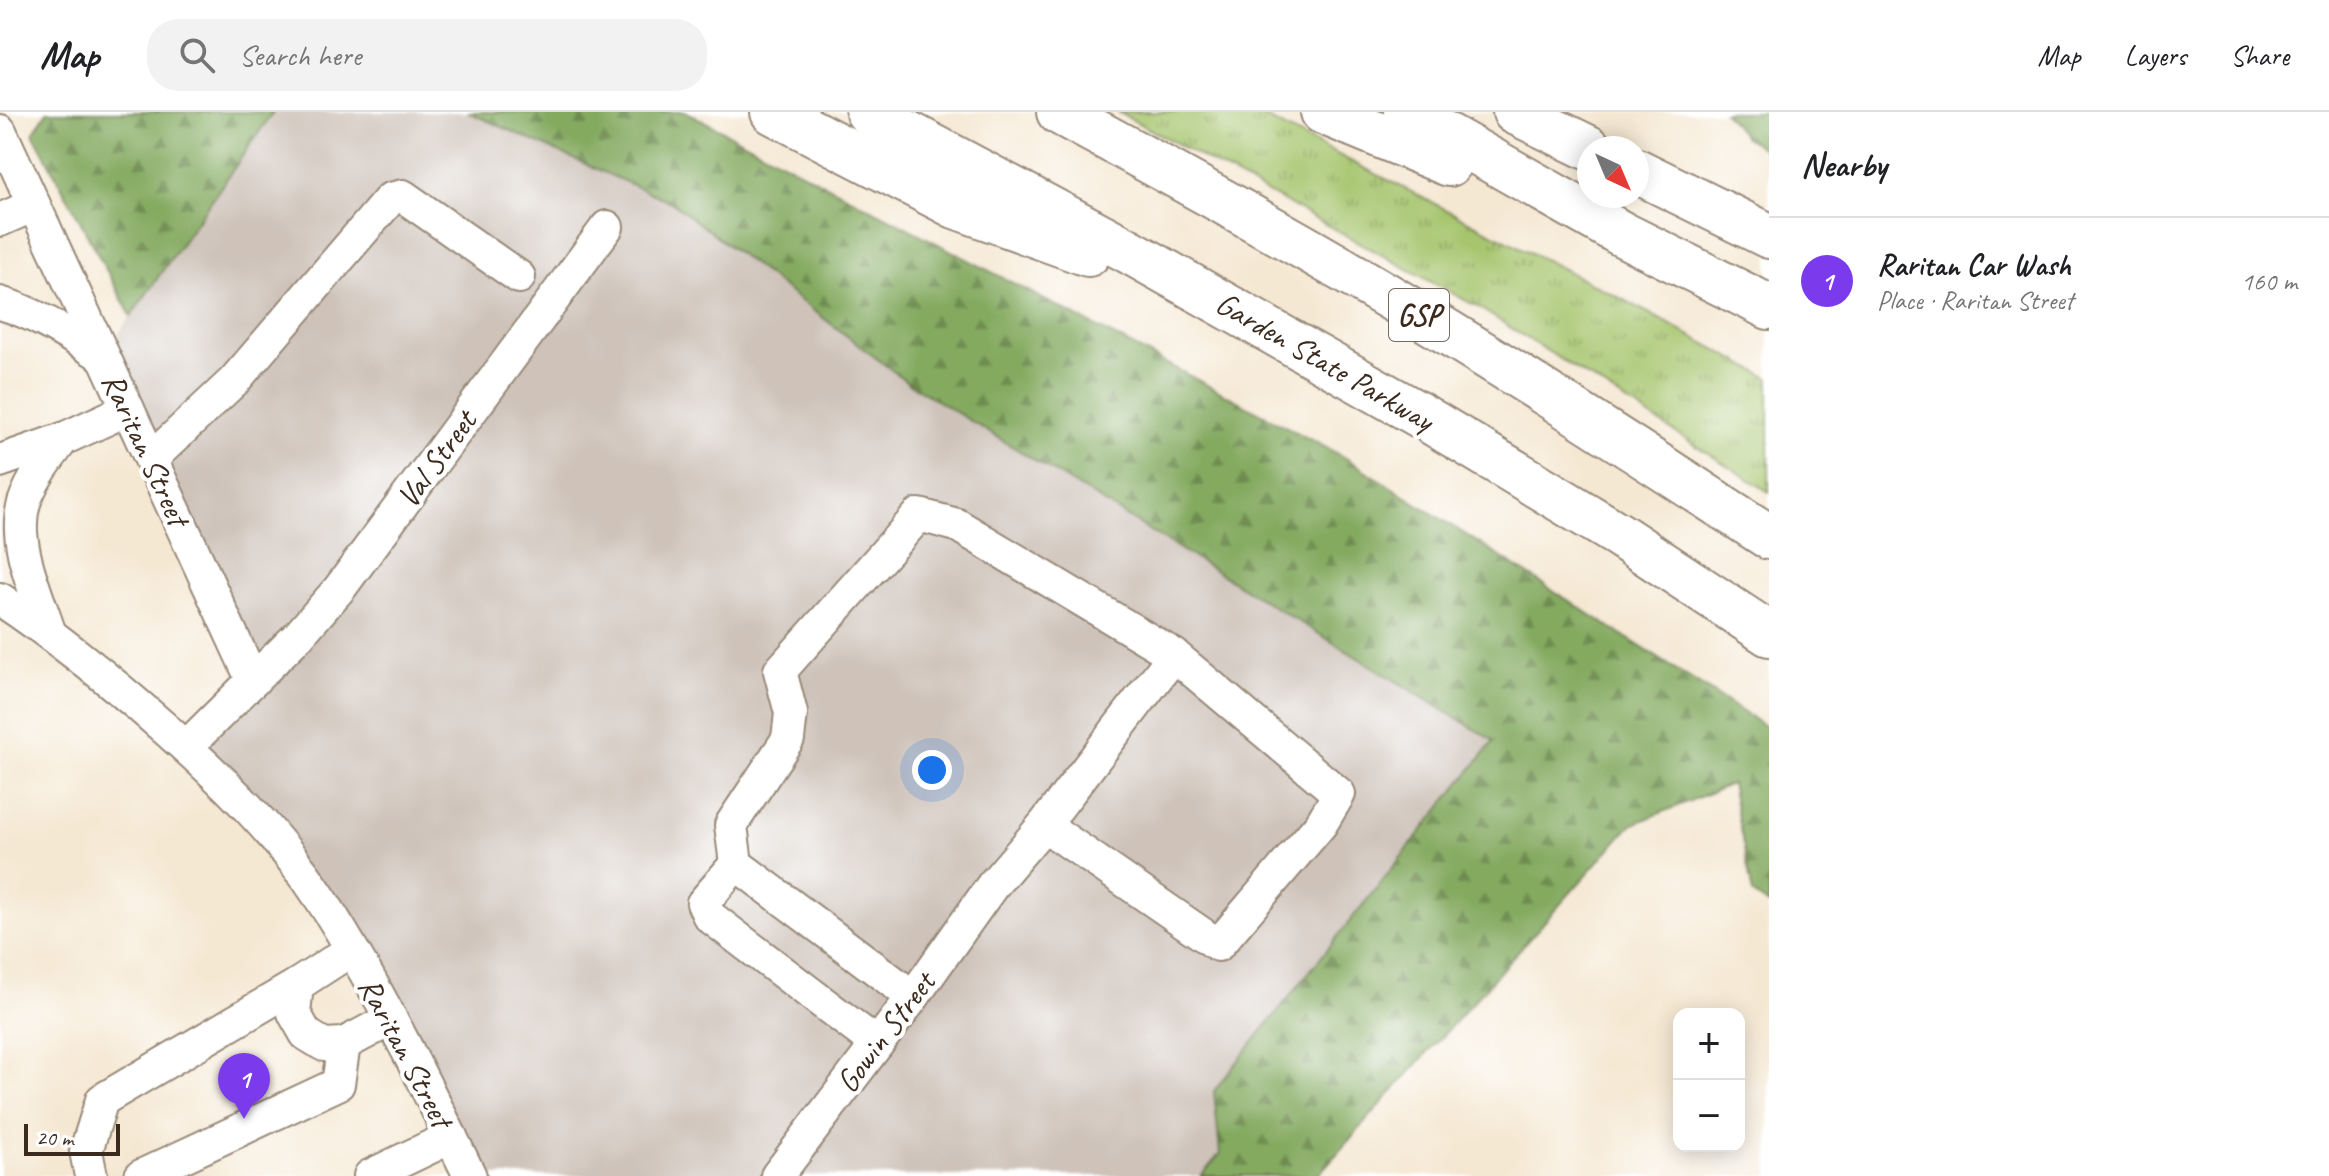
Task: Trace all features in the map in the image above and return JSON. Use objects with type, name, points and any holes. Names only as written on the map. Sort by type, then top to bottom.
[{"type":"highway","points":[[773,112],[955,206],[1228,306]]},
{"type":"highway","name":"Garden State Parkway","points":[[868,112],[1228,306],[1412,410],[1619,535],[1762,629]]},
{"type":"highway","name":"GSP","points":[[1059,112],[1386,295],[1769,537]]},
{"type":"highway","points":[[1323,112],[1622,234]]},
{"type":"highway","points":[[1406,112],[1622,234],[1769,307]]},
{"type":"highway","points":[[1515,112],[1577,142]]},
{"type":"highway","points":[[1649,177],[1769,236]]},
{"type":"street","name":"Raritan Street","points":[[0,131],[253,681]]},
{"type":"street","points":[[151,459],[234,381],[390,199],[403,196],[519,277]]},
{"type":"street","points":[[0,220],[34,205]]},
{"type":"street","name":"Val Street","points":[[253,681],[340,588],[607,227]]},
{"type":"street","points":[[0,303],[57,328],[103,356]]},
{"type":"street","points":[[0,461],[63,439],[128,409]]},
{"type":"street","points":[[49,631],[25,556],[20,523],[31,486],[63,439]]},
{"type":"street","points":[[913,997],[736,864],[731,825],[788,739],[791,713],[780,671],[919,515],[957,525],[1174,655],[1339,794],[1321,824],[1218,945],[1044,825]]},
{"type":"street","name":"Raritan Street","points":[[0,599],[49,631],[118,687],[236,795],[280,846],[320,898],[391,1019],[470,1176]]},
{"type":"street","name":"Gowin Street","points":[[777,1176],[913,997],[992,886],[1044,825],[1174,655]]},
{"type":"street","points":[[186,747],[253,681]]},
{"type":"street","points":[[736,864],[703,903],[709,916],[877,1044]]},
{"type":"street","points":[[91,1176],[86,1151],[102,1100],[351,950]]},
{"type":"street","points":[[297,985],[294,1013],[306,1034],[324,1045],[344,1044],[391,1019]]},
{"type":"street","points":[[141,1176],[338,1084],[344,1044]]},
{"type":"street","points":[[370,1176],[451,1137]]},
{"type":"shaded area","points":[[273,112],[468,112],[671,202],[910,384],[1495,742],[1214,1091],[1220,1154],[1201,1176],[470,1176],[374,987],[186,747],[253,680],[103,356]]},
{"type":"green space","points":[[47,112],[273,112],[131,316],[33,133]]},
{"type":"green space","points":[[468,112],[687,112],[1346,458],[1769,729],[1769,905],[1753,894],[1731,784],[1631,825],[1317,1176],[1201,1176],[1220,1154],[1214,1091],[1494,741],[910,384],[671,202]]},
{"type":"green space","points":[[1118,112],[1254,112],[1628,302],[1769,378],[1769,492],[1478,307]]},
{"type":"green space","points":[[1724,112],[1769,112],[1769,153],[1745,137]]},
{"type":"place","name":"Raritan Car Wash","points":[[244,1119]]}]
